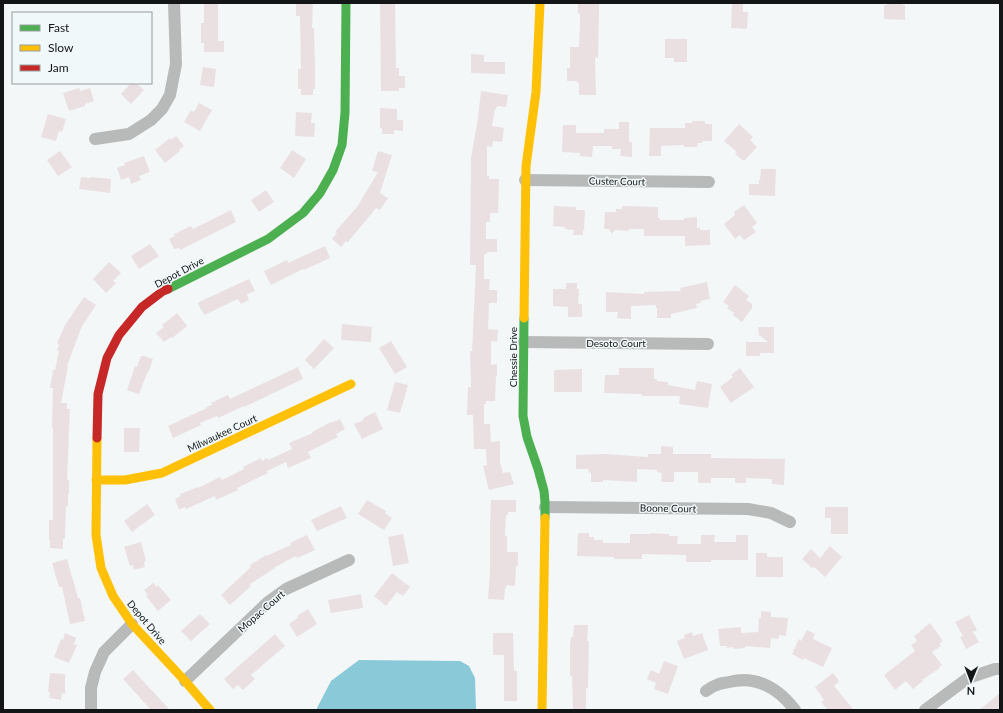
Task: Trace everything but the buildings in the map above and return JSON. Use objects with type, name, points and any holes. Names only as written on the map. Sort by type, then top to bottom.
[{"type":"street","points":[[95,139],[129,134],[151,120],[162,109],[170,95],[176,64],[174,3]]},
{"type":"street","name":"Depot Drive","points":[[210,710],[132,624],[113,596],[101,568],[96,535],[98,394],[107,358],[119,335],[142,307],[163,291],[268,239],[303,213],[320,193],[333,170],[342,145],[345,113],[346,3]]},
{"type":"street","name":"Chessie Drive","points":[[540,3],[536,92],[526,157],[525,180],[524,420],[525,429],[543,488],[545,507],[542,710]]},
{"type":"street","name":"Custer Court","points":[[525,180],[709,182]]},
{"type":"street","name":"Desoto Court","points":[[524,342],[708,344]]},
{"type":"street","name":"Milwaukee Court","points":[[96,480],[125,480],[162,473],[352,384]]},
{"type":"street","name":"Boone Court","points":[[545,507],[748,509],[771,513],[790,522]]},
{"type":"street","name":"Mopac Court","points":[[185,681],[268,602],[286,589],[349,560]]},
{"type":"street","points":[[91,710],[92,688],[95,672],[104,652],[132,624]]},
{"type":"street","points":[[928,709],[968,678],[1000,669]]},
{"type":"street","points":[[706,691],[717,684],[739,679],[754,680],[769,686],[789,702],[795,710]]},
{"type":"water","points":[[359,660],[460,661],[469,666],[475,678],[476,710],[317,710],[331,681]]},
{"type":"traffic: fast","points":[[168,289],[268,239],[303,213],[320,193],[333,170],[342,145],[345,113],[346,3]]},
{"type":"traffic: fast","points":[[524,318],[523,416],[527,437],[544,491],[545,518]]},
{"type":"traffic: slow","points":[[524,318],[526,166],[536,92],[540,3]]},
{"type":"traffic: slow","points":[[96,480],[125,480],[162,473],[351,384]]},
{"type":"traffic: slow","points":[[97,438],[96,535],[101,568],[113,596],[132,624],[210,710]]},
{"type":"traffic: slow","points":[[542,710],[545,518]]},
{"type":"traffic: jam","points":[[97,438],[98,394],[107,358],[119,335],[142,307],[163,291],[168,289]]}]
